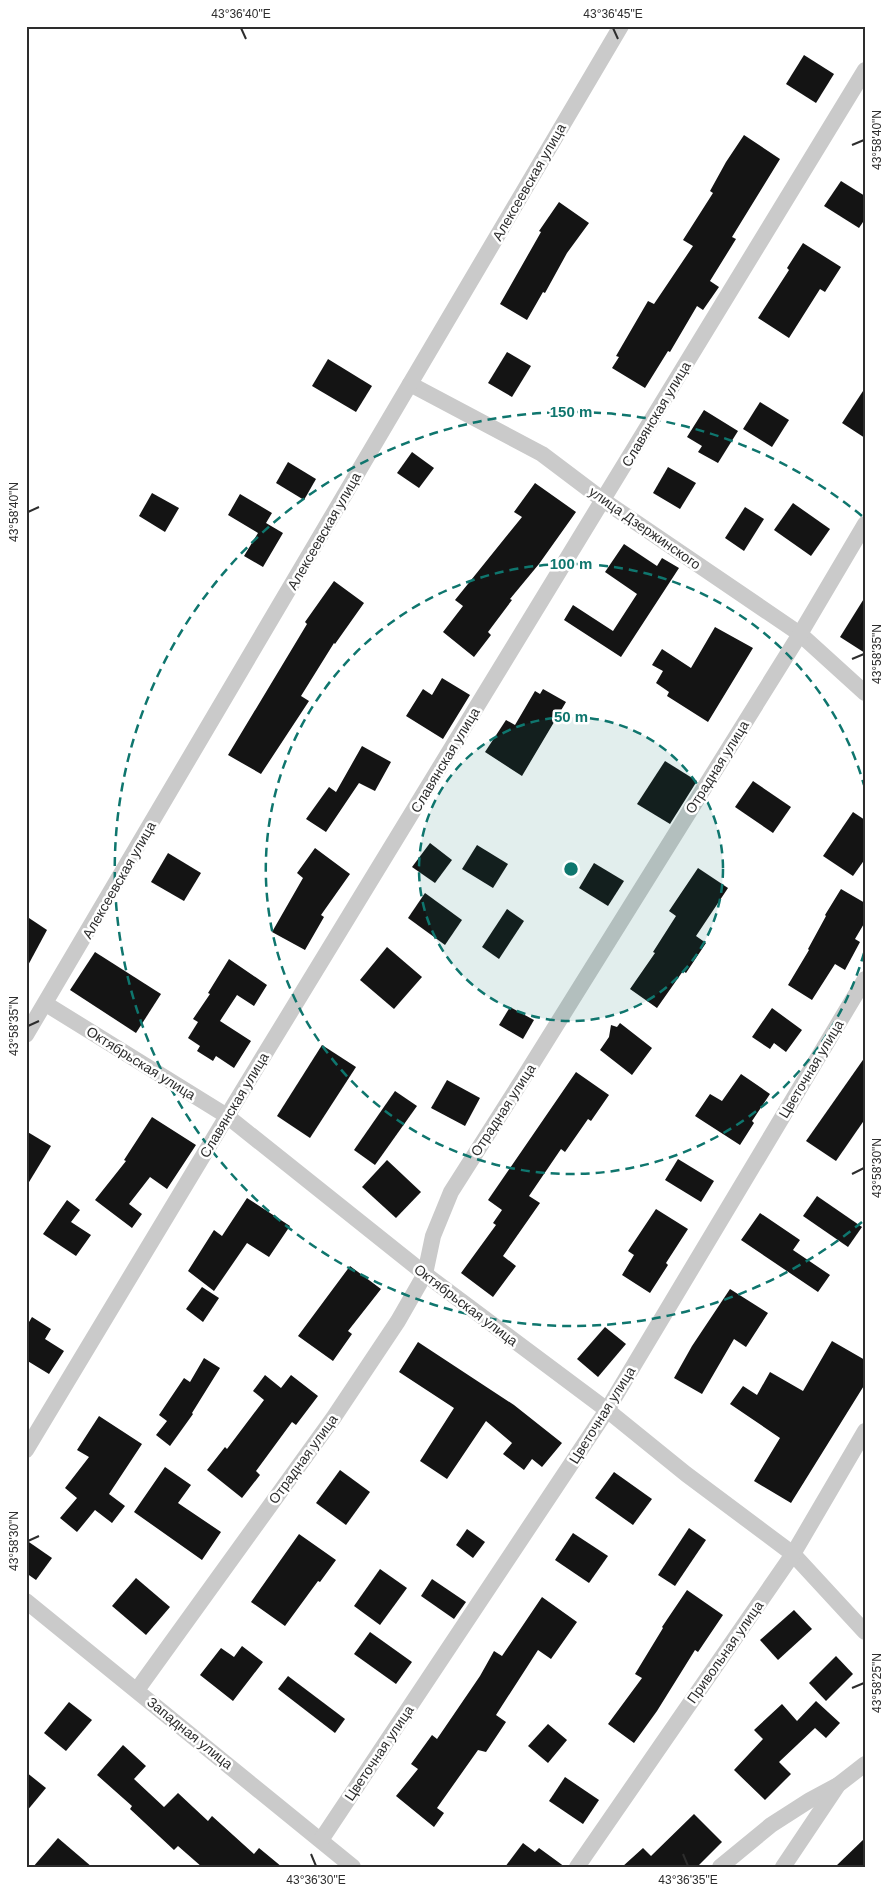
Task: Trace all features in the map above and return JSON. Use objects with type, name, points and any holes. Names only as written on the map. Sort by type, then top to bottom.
[{"type":"street","name":"Алексеевская улица","points":[[26,1035],[621,26]]},
{"type":"street","name":"Славянская улица","points":[[26,1450],[227,1116],[865,70]]},
{"type":"street","name":"улица Дзержинского","points":[[410,384],[542,454],[603,500],[800,634],[865,693]]},
{"type":"street","name":"Отрадная улица","points":[[137,1690],[334,1417],[398,1321],[425,1274],[433,1236],[451,1192],[800,634],[865,524]]},
{"type":"street","name":"Цветочная улица","points":[[321,1840],[608,1410],[865,980]]},
{"type":"street","name":"Октябрьская улица","points":[[46,1004],[227,1116],[425,1274],[608,1410],[686,1474],[792,1554],[865,1632]]},
{"type":"street","name":"Привольная улица","points":[[577,1867],[792,1554],[865,1431]]},
{"type":"street","name":"Западная улица","points":[[26,1601],[353,1867]]},
{"type":"street","points":[[720,1867],[770,1825],[838,1785],[865,1764]]},
{"type":"street","points":[[783,1867],[838,1785]]},
{"type":"building","points":[[804,55],[834,74],[816,103],[786,84]]},
{"type":"building","points":[[744,135],[780,159],[732,237],[736,239],[710,281],[719,287],[703,310],[697,306],[670,352],[668,351],[645,388],[612,368],[619,357],[616,356],[648,301],[654,304],[693,246],[683,240],[713,193],[710,191]]},
{"type":"building","points":[[841,181],[865,196],[865,219],[859,228],[824,206]]},
{"type":"building","points":[[559,202],[589,223],[567,253],[545,293],[543,292],[527,320],[500,304],[541,232],[539,231]]},
{"type":"building","points":[[803,243],[841,267],[825,292],[820,289],[789,338],[758,318],[789,270],[787,268]]},
{"type":"building","points":[[507,352],[531,366],[512,397],[488,383]]},
{"type":"building","points":[[328,359],[372,386],[356,412],[312,386]]},
{"type":"building","points":[[865,388],[865,438],[842,423]]},
{"type":"building","points":[[760,402],[789,420],[772,447],[743,429]]},
{"type":"building","points":[[704,410],[738,431],[718,463],[698,452],[702,446],[687,437]]},
{"type":"building","points":[[412,452],[434,468],[419,488],[397,473]]},
{"type":"building","points":[[288,462],[316,479],[304,500],[276,483]]},
{"type":"building","points":[[668,467],[696,483],[680,509],[653,493]]},
{"type":"building","points":[[535,483],[576,512],[539,564],[510,599],[512,600],[488,632],[491,635],[474,657],[443,632],[463,606],[455,600],[522,517],[514,512]]},
{"type":"building","points":[[152,493],[179,508],[165,532],[139,516]]},
{"type":"building","points":[[240,494],[272,513],[266,523],[283,533],[263,567],[244,556],[258,533],[228,515]]},
{"type":"building","points":[[793,503],[830,529],[811,556],[774,530]]},
{"type":"building","points":[[745,507],[764,519],[744,551],[725,538]]},
{"type":"building","points":[[624,544],[657,566],[662,558],[679,568],[621,657],[564,620],[573,605],[613,631],[637,594],[605,572]]},
{"type":"building","points":[[334,581],[364,603],[334,643],[301,696],[309,701],[261,774],[228,755],[307,624],[305,622]]},
{"type":"building","points":[[865,597],[865,653],[840,637]]},
{"type":"building","points":[[715,627],[753,648],[708,722],[667,696],[669,692],[656,683],[663,671],[652,665],[662,649],[691,668]]},
{"type":"building","points":[[442,678],[470,695],[443,739],[406,716],[423,689],[432,695]]},
{"type":"building","points":[[543,689],[566,702],[522,776],[485,752],[506,720],[515,725],[535,691],[540,694]]},
{"type":"building","points":[[362,746],[391,762],[375,791],[359,783],[326,832],[306,819],[329,787],[336,792]]},
{"type":"building","points":[[665,761],[697,781],[670,824],[637,804]]},
{"type":"building","points":[[753,781],[791,807],[773,833],[735,807]]},
{"type":"building","points":[[853,812],[865,820],[865,859],[853,876],[823,856]]},
{"type":"building","points":[[430,843],[452,860],[435,883],[412,867]]},
{"type":"building","points":[[477,845],[508,864],[493,888],[462,869]]},
{"type":"building","points":[[315,848],[350,874],[321,915],[324,917],[305,950],[272,932],[303,878],[297,873]]},
{"type":"building","points":[[168,853],[201,873],[184,901],[151,882]]},
{"type":"building","points":[[594,863],[624,881],[608,906],[579,888]]},
{"type":"building","points":[[698,868],[728,888],[696,936],[706,943],[686,973],[683,971],[657,1008],[630,989],[655,953],[653,952],[676,916],[669,911]]},
{"type":"building","points":[[841,889],[865,903],[865,922],[855,939],[860,942],[845,970],[835,964],[812,1000],[788,985]]},
{"type":"building","points":[[425,893],[462,920],[445,945],[408,918]]},
{"type":"building","points":[[507,909],[524,921],[499,959],[482,947]]},
{"type":"building","points":[[26,916],[47,930],[26,969]]},
{"type":"building","points":[[387,947],[422,977],[394,1009],[360,980]]},
{"type":"building","points":[[95,952],[161,994],[136,1033],[70,990]]},
{"type":"building","points":[[229,959],[267,985],[254,1006],[237,995],[220,1021],[251,1041],[234,1068],[216,1056],[213,1061],[197,1051],[200,1046],[188,1038],[198,1022],[193,1019],[210,994],[208,993]]},
{"type":"building","points":[[510,1007],[534,1020],[523,1039],[499,1025]]},
{"type":"building","points":[[772,1008],[802,1030],[786,1052],[774,1043],[770,1049],[752,1037]]},
{"type":"building","points":[[620,1023],[652,1048],[632,1075],[600,1050],[609,1037],[611,1025],[617,1027]]},
{"type":"building","points":[[322,1045],[356,1067],[310,1138],[277,1116]]},
{"type":"building","points":[[865,1057],[865,1119],[836,1161],[806,1141]]},
{"type":"building","points":[[576,1072],[609,1095],[591,1121],[588,1119],[565,1152],[561,1149],[529,1196],[540,1203],[503,1256],[516,1266],[493,1297],[461,1273],[496,1225],[493,1223],[502,1210],[488,1200]]},
{"type":"building","points":[[741,1074],[770,1094],[752,1121],[754,1123],[740,1145],[695,1116],[710,1094],[722,1101]]},
{"type":"building","points":[[447,1080],[480,1098],[465,1126],[431,1108]]},
{"type":"building","points":[[395,1091],[417,1106],[375,1165],[354,1150]]},
{"type":"building","points":[[152,1117],[196,1145],[167,1189],[150,1177],[129,1204],[142,1214],[132,1228],[95,1200],[126,1161],[124,1160]]},
{"type":"building","points":[[26,1131],[51,1146],[26,1187]]},
{"type":"building","points":[[678,1159],[714,1181],[701,1202],[665,1180]]},
{"type":"building","points":[[387,1160],[421,1192],[396,1218],[362,1187]]},
{"type":"building","points":[[817,1196],[862,1227],[848,1247],[803,1216]]},
{"type":"building","points":[[247,1198],[290,1226],[269,1257],[247,1243],[214,1291],[188,1271],[214,1230],[222,1236]]},
{"type":"building","points":[[67,1200],[80,1210],[71,1222],[91,1235],[76,1256],[43,1234]]},
{"type":"building","points":[[656,1209],[688,1229],[666,1263],[668,1265],[650,1293],[622,1275],[634,1255],[628,1251]]},
{"type":"building","points":[[760,1213],[800,1240],[793,1250],[830,1275],[818,1292],[741,1240]]},
{"type":"building","points":[[350,1266],[381,1289],[348,1331],[352,1334],[333,1361],[298,1336]]},
{"type":"building","points":[[202,1287],[219,1298],[203,1322],[186,1309]]},
{"type":"building","points":[[730,1289],[768,1313],[746,1347],[734,1339],[702,1394],[674,1378],[692,1346]]},
{"type":"building","points":[[32,1317],[51,1329],[45,1339],[64,1351],[49,1374],[26,1360],[26,1327]]},
{"type":"building","points":[[605,1327],[626,1344],[598,1377],[577,1359]]},
{"type":"building","points":[[832,1341],[865,1360],[865,1384],[791,1503],[754,1481],[780,1438],[730,1404],[743,1386],[757,1395],[770,1372],[803,1391]]},
{"type":"building","points":[[418,1342],[514,1405],[562,1443],[542,1467],[532,1459],[524,1470],[503,1454],[512,1443],[486,1421],[447,1479],[420,1461],[454,1408],[399,1372]]},
{"type":"building","points":[[204,1358],[220,1368],[193,1414],[170,1446],[156,1435],[167,1421],[159,1415],[184,1378],[190,1382]]},
{"type":"building","points":[[265,1375],[281,1388],[291,1375],[318,1396],[296,1425],[292,1422],[256,1471],[260,1475],[242,1498],[207,1470],[225,1447],[227,1449],[264,1400],[253,1391]]},
{"type":"building","points":[[99,1416],[142,1444],[109,1494],[125,1506],[112,1523],[95,1510],[77,1532],[60,1518],[77,1498],[65,1488],[89,1457],[77,1450]]},
{"type":"building","points":[[165,1467],[191,1485],[178,1503],[221,1532],[202,1560],[134,1512]]},
{"type":"building","points":[[340,1470],[370,1492],[346,1525],[316,1503]]},
{"type":"building","points":[[614,1472],[652,1499],[633,1525],[595,1498]]},
{"type":"building","points":[[689,1528],[706,1540],[675,1586],[658,1575]]},
{"type":"building","points":[[467,1529],[485,1542],[473,1558],[456,1545]]},
{"type":"building","points":[[573,1533],[608,1556],[589,1583],[555,1560]]},
{"type":"building","points":[[299,1534],[336,1560],[285,1626],[251,1602]]},
{"type":"building","points":[[26,1540],[52,1558],[36,1580],[26,1573]]},
{"type":"building","points":[[380,1569],[407,1588],[380,1625],[354,1606]]},
{"type":"building","points":[[136,1578],[170,1607],[146,1635],[112,1606]]},
{"type":"building","points":[[432,1579],[466,1602],[454,1619],[421,1596]]},
{"type":"building","points":[[687,1590],[723,1615],[698,1652],[695,1650],[657,1711],[634,1743],[608,1724],[642,1678],[635,1674],[662,1627]]},
{"type":"building","points":[[542,1597],[577,1622],[551,1659],[538,1650],[496,1715],[506,1722],[486,1752],[478,1750],[437,1808],[444,1813],[434,1827],[396,1796],[418,1769],[411,1764],[432,1735],[437,1739],[480,1676],[494,1651],[502,1656]]},
{"type":"building","points":[[794,1610],[812,1629],[778,1660],[760,1640]]},
{"type":"building","points":[[370,1632],[412,1662],[396,1684],[354,1654]]},
{"type":"building","points":[[242,1646],[263,1662],[233,1701],[200,1675],[221,1648],[234,1657]]},
{"type":"building","points":[[836,1656],[853,1674],[826,1701],[809,1683]]},
{"type":"building","points":[[288,1676],[345,1719],[335,1733],[278,1689]]},
{"type":"building","points":[[816,1701],[840,1723],[826,1738],[815,1728],[779,1762],[791,1774],[765,1800],[734,1770],[763,1739],[754,1730],[782,1704],[797,1721]]},
{"type":"building","points":[[69,1702],[92,1720],[66,1751],[44,1733]]},
{"type":"building","points":[[548,1724],[567,1740],[548,1763],[528,1746]]},
{"type":"building","points":[[123,1745],[146,1766],[134,1779],[164,1807],[178,1793],[208,1821],[212,1816],[254,1854],[259,1848],[282,1867],[202,1867],[178,1846],[174,1850],[130,1809],[132,1806],[97,1775]]},
{"type":"building","points":[[26,1772],[46,1788],[26,1812]]},
{"type":"building","points":[[565,1777],[599,1800],[583,1824],[549,1801]]},
{"type":"building","points":[[694,1814],[722,1842],[697,1867],[622,1867],[643,1848],[651,1856]]},
{"type":"building","points":[[58,1838],[92,1867],[33,1867]]},
{"type":"building","points":[[865,1838],[865,1867],[835,1867]]},
{"type":"building","points":[[523,1843],[535,1852],[539,1848],[565,1867],[505,1867]]}]
